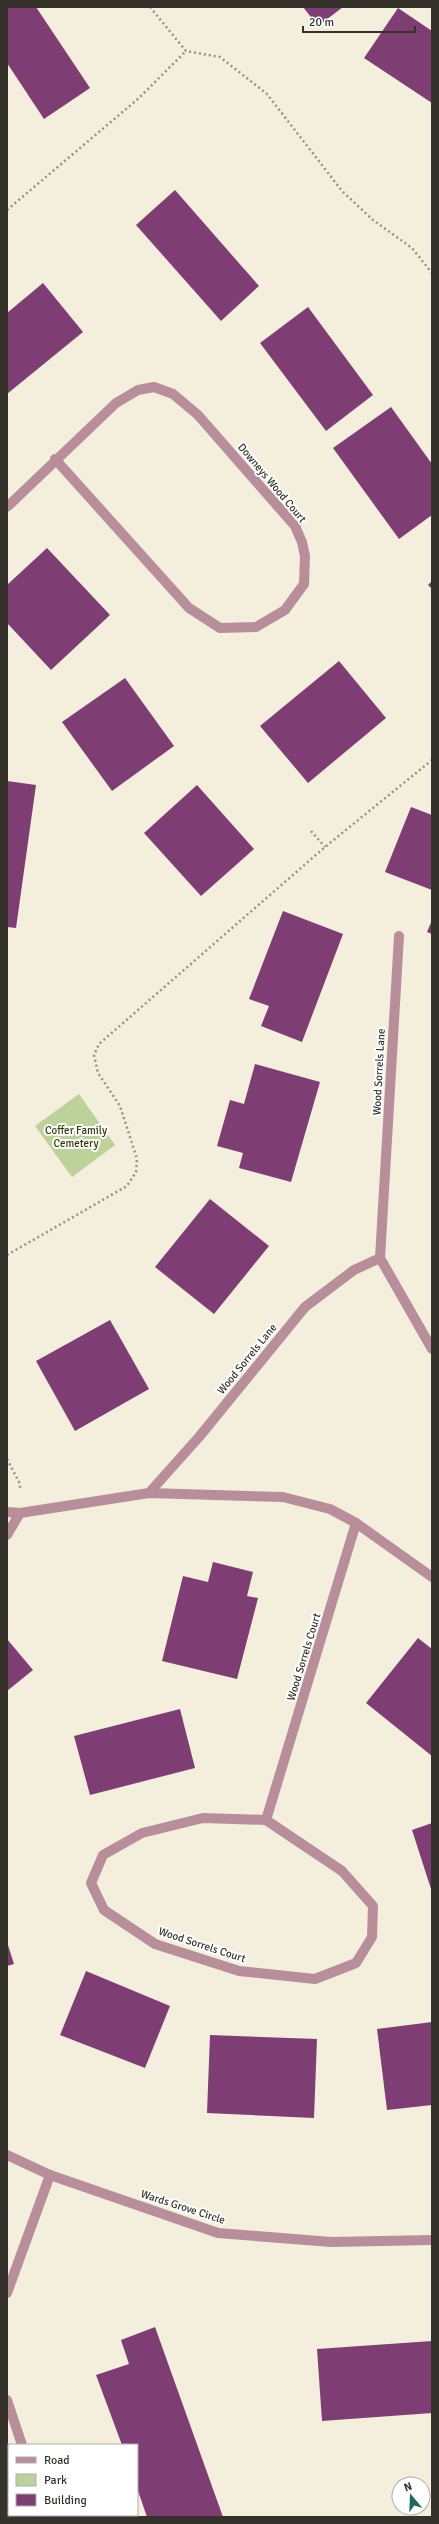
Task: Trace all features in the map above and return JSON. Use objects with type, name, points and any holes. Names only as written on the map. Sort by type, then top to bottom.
[{"type":"street","name":"Downeys Wood Court","points":[[7,507],[55,459],[116,403],[138,390],[154,387],[173,394],[198,415],[295,526],[302,542],[305,556],[304,584],[285,610],[266,623],[256,627],[220,628],[189,608],[55,459]]},
{"type":"street","name":"Wood Sorrels Lane","points":[[149,1493],[199,1437],[305,1308],[354,1270],[380,1258],[399,936]]},
{"type":"street","points":[[380,1258],[432,1349]]},
{"type":"street","points":[[7,1512],[20,1513],[149,1493],[283,1497],[330,1508],[356,1523],[432,1577]]},
{"type":"street","points":[[7,1535],[20,1513]]},
{"type":"street","name":"Wood Sorrels Court","points":[[266,1820],[356,1523]]},
{"type":"street","name":"Wood Sorrels Court","points":[[203,1818],[266,1820],[342,1871],[373,1906],[372,1937],[356,1963],[315,1979],[239,1971],[155,1944],[104,1910],[91,1883],[103,1855],[142,1833],[203,1818]]},
{"type":"street","name":"Wards Grove Circle","points":[[7,2155],[50,2175],[218,2233],[331,2242],[432,2240]]},
{"type":"street","points":[[7,2293],[50,2175]]},
{"type":"street","points":[[7,2400],[22,2444]]},
{"type":"path","points":[[150,7],[186,51],[220,57],[267,94],[342,191],[373,220],[412,248],[432,273]]},
{"type":"path","points":[[7,210],[139,98],[186,51]]},
{"type":"path","points":[[7,1255],[127,1186],[136,1172],[137,1159],[120,1106],[98,1073],[94,1055],[99,1044],[325,847],[432,760]]},
{"type":"path","points":[[311,831],[325,847]]},
{"type":"path","points":[[7,1459],[20,1484],[20,1513]]},
{"type":"green space","name":"Coffer Family Cemetery","points":[[79,1094],[115,1145],[72,1177],[35,1126]]},
{"type":"building","points":[[7,7],[36,7],[90,88],[44,119],[7,63]]},
{"type":"building","points":[[303,7],[343,7],[318,26]]},
{"type":"building","points":[[398,8],[432,31],[432,103],[364,58]]},
{"type":"building","points":[[175,190],[259,286],[221,321],[136,225]]},
{"type":"building","points":[[43,283],[83,332],[7,394],[7,313]]},
{"type":"building","points":[[308,307],[373,395],[326,431],[260,343]]},
{"type":"building","points":[[391,407],[432,464],[432,515],[399,539],[333,448]]},
{"type":"building","points":[[47,548],[110,615],[51,670],[7,623],[7,585]]},
{"type":"building","points":[[432,581],[432,589],[428,585]]},
{"type":"building","points":[[339,661],[386,718],[308,783],[260,726]]},
{"type":"building","points":[[125,678],[174,746],[112,791],[62,722]]},
{"type":"building","points":[[7,781],[36,785],[16,928],[7,927]]},
{"type":"building","points":[[197,785],[254,849],[201,896],[144,833]]},
{"type":"building","points":[[411,807],[432,815],[432,890],[385,872]]},
{"type":"building","points":[[283,911],[343,934],[302,1042],[261,1026],[269,1006],[249,999]]},
{"type":"building","points":[[432,920],[432,934],[427,932]]},
{"type":"building","points":[[255,1064],[320,1082],[291,1182],[239,1168],[243,1153],[217,1146],[230,1100],[244,1104]]},
{"type":"building","points":[[210,1199],[269,1246],[214,1314],[155,1267]]},
{"type":"building","points":[[110,1320],[149,1389],[75,1431],[36,1361]]},
{"type":"building","points":[[213,1562],[253,1572],[247,1596],[258,1598],[237,1679],[162,1661],[183,1576],[208,1582]]},
{"type":"building","points":[[418,1638],[432,1649],[432,1756],[366,1703]]},
{"type":"building","points":[[7,1639],[33,1670],[7,1691]]},
{"type":"building","points":[[180,1709],[195,1768],[90,1795],[74,1736]]},
{"type":"building","points":[[432,1823],[432,1892],[412,1830]]},
{"type":"building","points":[[7,1942],[14,1964],[7,1966]]},
{"type":"building","points":[[86,1971],[170,2006],[145,2068],[60,2035]]},
{"type":"building","points":[[432,2022],[432,2105],[387,2110],[377,2029]]},
{"type":"building","points":[[210,2035],[317,2039],[314,2118],[207,2113]]},
{"type":"building","points":[[155,2327],[223,2517],[147,2517],[138,2491],[138,2444],[122,2444],[96,2375],[129,2364],[121,2340]]},
{"type":"building","points":[[432,2341],[432,2413],[322,2421],[317,2349]]}]
